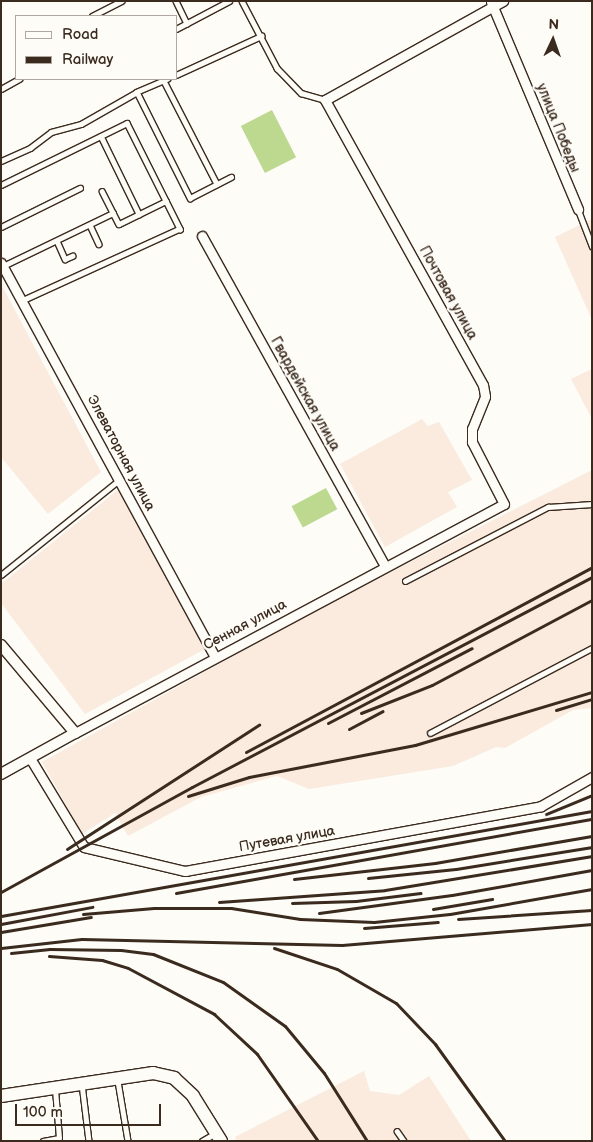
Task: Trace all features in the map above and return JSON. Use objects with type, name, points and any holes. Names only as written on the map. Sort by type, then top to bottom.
[{"type":"main road","points":[[1,1096],[153,1073],[174,1078],[193,1096],[218,1137]]},
{"type":"street","points":[[325,100],[492,4],[503,1]]},
{"type":"street","name":"улица Победы","points":[[492,4],[578,210]]},
{"type":"street","name":"Почтовая улица","points":[[325,100],[483,385],[485,396],[472,429],[472,442],[504,504]]},
{"type":"street","name":"Гвардейская улица","points":[[202,236],[385,566]]},
{"type":"street","name":"Элеваторная улица","points":[[2,265],[215,657]]},
{"type":"street","name":"Сенная улица","points":[[1,774],[215,657],[504,504]]},
{"type":"street","points":[[1,645],[75,733]]},
{"type":"street","name":"Путевая улица","points":[[30,758],[84,847],[185,871],[541,806],[592,778]]},
{"type":"lane","points":[[94,15],[120,1]]},
{"type":"lane","points":[[176,1],[187,24]]},
{"type":"lane","points":[[178,28],[229,1]]},
{"type":"lane","points":[[242,1],[277,68],[301,93],[325,100]]},
{"type":"lane","points":[[178,74],[260,36]]},
{"type":"lane","points":[[1,89],[17,80]]},
{"type":"lane","points":[[1,161],[30,148],[51,132],[81,124],[137,92],[166,80],[217,184]]},
{"type":"lane","points":[[137,92],[190,198],[231,177]]},
{"type":"lane","points":[[1,185],[127,123],[180,229],[22,301]]},
{"type":"lane","points":[[101,136],[139,214]]},
{"type":"lane","points":[[1,227],[80,188]]},
{"type":"lane","points":[[102,191],[119,224],[166,201]]},
{"type":"lane","points":[[578,210],[592,246]]},
{"type":"lane","points":[[2,265],[114,213]]},
{"type":"lane","points":[[90,225],[100,244]]},
{"type":"lane","points":[[57,241],[65,259],[72,256]]},
{"type":"lane","points":[[1,575],[120,480]]},
{"type":"lane","points":[[405,582],[548,507],[592,504]]},
{"type":"lane","points":[[430,733],[592,648]]},
{"type":"lane","points":[[118,1077],[128,1141]]},
{"type":"lane","points":[[82,1083],[89,1141]]},
{"type":"lane","points":[[43,1141],[58,1139],[55,1087]]},
{"type":"lane","points":[[398,1131],[404,1141]]},
{"type":"lane","points":[[202,1141],[218,1137]]},
{"type":"shaded area","points":[[592,219],[592,320],[555,237]]},
{"type":"shaded area","points":[[1,284],[101,472],[48,514],[1,457]]},
{"type":"shaded area","points":[[592,369],[592,419],[571,379]]},
{"type":"shaded area","points":[[422,419],[428,426],[439,422],[472,480],[448,492],[457,507],[385,547],[340,464]]},
{"type":"shaded area","points":[[592,470],[592,708],[573,710],[505,748],[496,747],[453,766],[309,789],[277,776],[201,797],[128,836],[115,813],[82,834],[42,762],[324,606]]},
{"type":"shaded area","points":[[120,488],[205,649],[85,714],[1,603],[1,584]]},
{"type":"shaded area","points":[[364,1071],[370,1091],[399,1095],[429,1076],[471,1141],[237,1141],[235,1137]]},
{"type":"green space","points":[[272,110],[296,157],[265,173],[241,126]]},
{"type":"green space","points":[[326,488],[337,509],[303,528],[292,506]]},
{"type":"railway","points":[[246,752],[592,567]]},
{"type":"railway","points":[[1,892],[192,787],[592,577]]},
{"type":"railway","points":[[361,713],[432,685],[592,600]]},
{"type":"railway","points":[[328,723],[472,648]]},
{"type":"railway","points":[[188,796],[249,777],[415,745],[592,692]]},
{"type":"railway","points":[[556,710],[592,699]]},
{"type":"railway","points":[[349,729],[383,711]]},
{"type":"railway","points":[[67,849],[259,725]]},
{"type":"railway","points":[[546,814],[592,795]]},
{"type":"railway","points":[[1,916],[592,811]]},
{"type":"railway","points":[[176,893],[592,819]]},
{"type":"railway","points":[[294,879],[435,863],[592,836]]},
{"type":"railway","points":[[368,878],[456,869],[592,847]]},
{"type":"railway","points":[[219,902],[385,890],[592,856]]},
{"type":"railway","points":[[319,913],[452,895],[592,870]]},
{"type":"railway","points":[[83,914],[154,908],[231,908],[300,919],[374,922],[450,914],[592,889]]},
{"type":"railway","points":[[292,903],[356,901],[421,893]]},
{"type":"railway","points":[[433,909],[492,899]]},
{"type":"railway","points":[[1,924],[92,907]]},
{"type":"railway","points":[[458,919],[592,910]]},
{"type":"railway","points":[[1,932],[91,917]]},
{"type":"railway","points":[[364,928],[438,922]]},
{"type":"railway","points":[[1,948],[82,939],[342,945],[592,924]]},
{"type":"railway","points":[[274,948],[337,969],[396,1003],[435,1044],[505,1141]]},
{"type":"railway","points":[[11,953],[50,949],[121,950],[153,954],[223,982],[285,1026],[324,1073],[367,1141]]},
{"type":"railway","points":[[49,956],[102,960],[128,968],[214,1014],[257,1054],[318,1141]]}]
